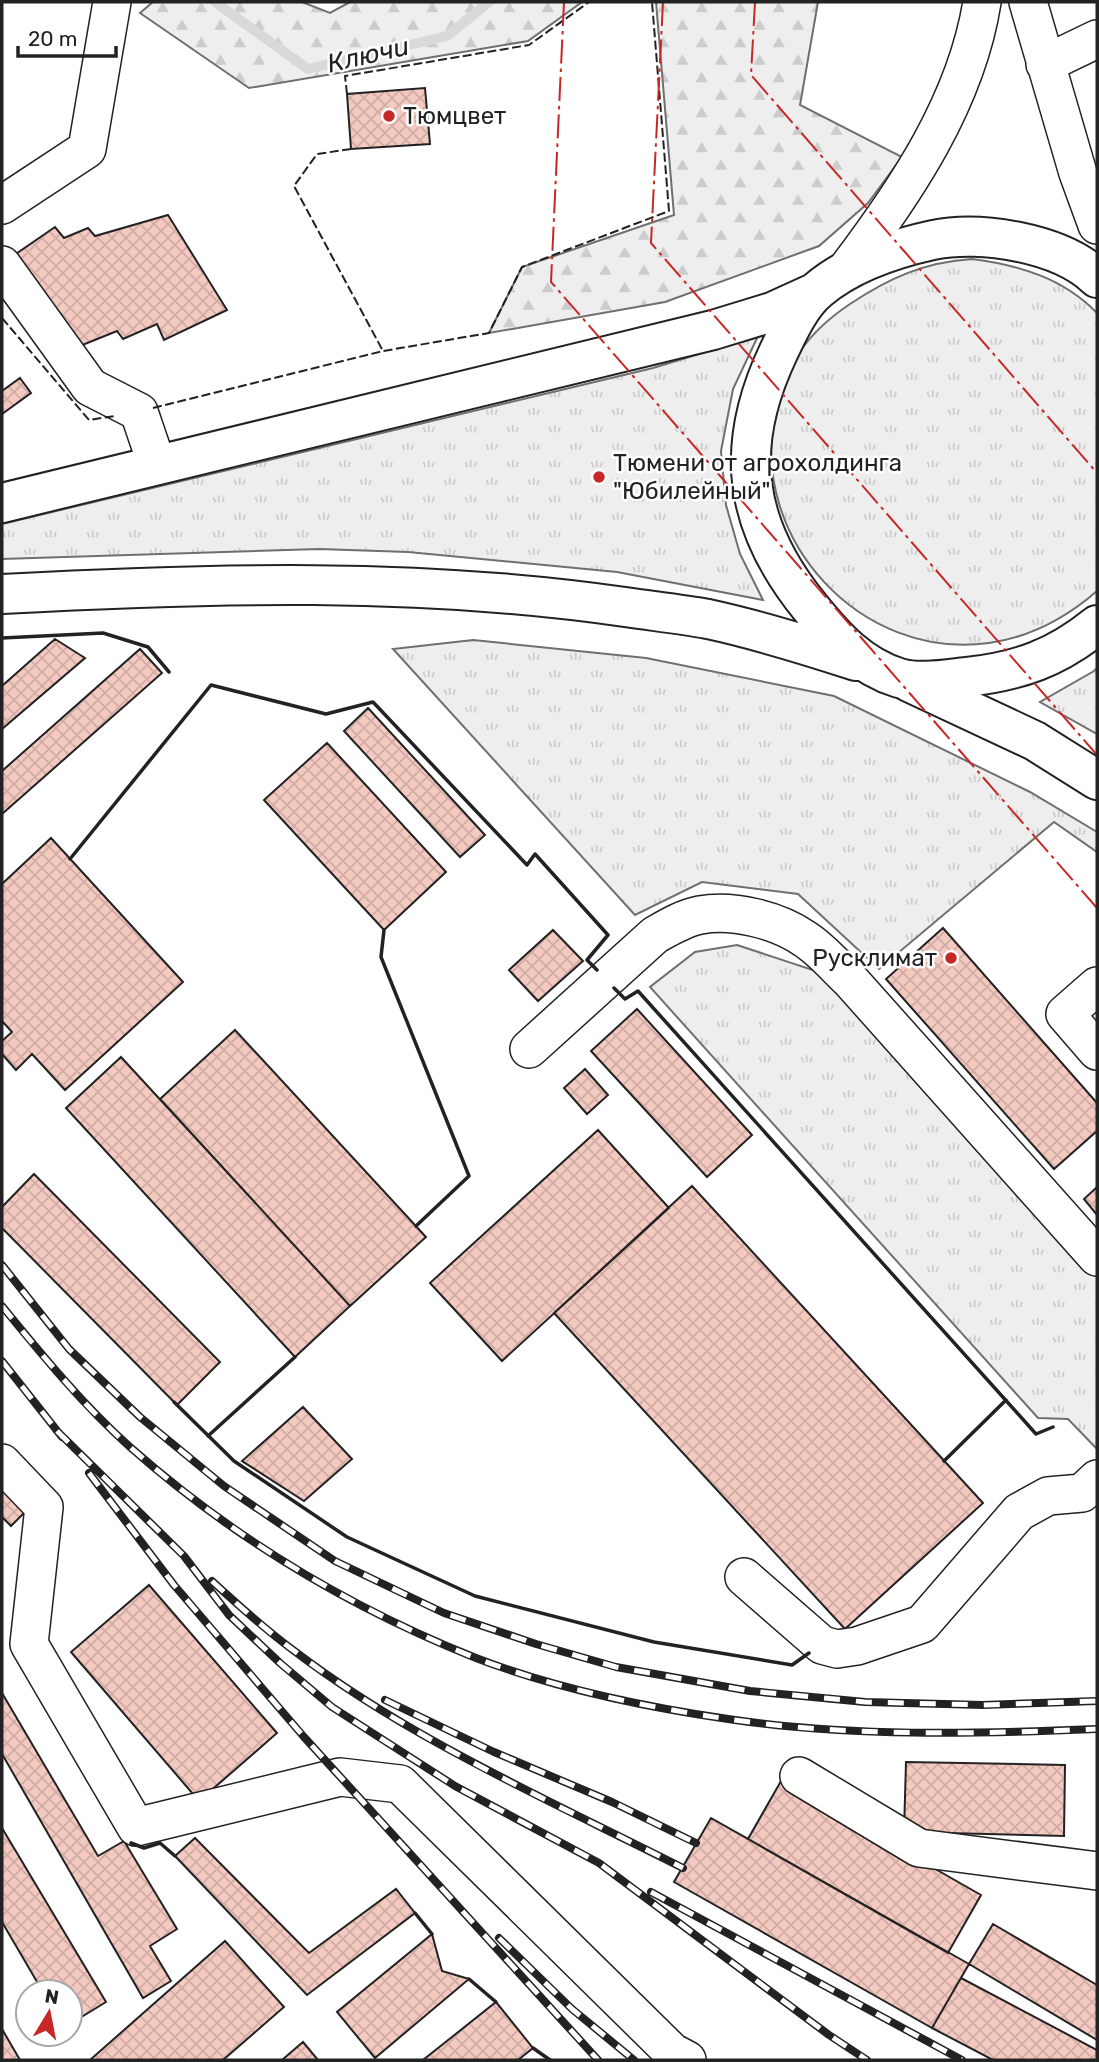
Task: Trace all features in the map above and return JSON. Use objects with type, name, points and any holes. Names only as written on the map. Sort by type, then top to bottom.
[{"type":"main road","points":[[2,503],[713,330],[772,312],[816,292],[846,270],[907,246],[945,237],[983,237],[1020,242],[1057,254],[1097,278]]},
{"type":"main road","points":[[816,292],[788,333],[770,370],[760,400],[752,430],[750,465],[754,502],[764,534],[778,563],[796,590],[819,619],[862,662]]},
{"type":"main road","points":[[2,594],[209,584],[394,585],[504,592],[706,619],[769,633],[862,662],[1035,741],[1097,780]]},
{"type":"main road","points":[[901,679],[941,679],[996,674],[1070,646],[1097,625]]},
{"type":"street","points":[[2,205],[87,149],[113,2]]},
{"type":"street","points":[[846,270],[878,228],[949,108],[972,49],[982,2]]},
{"type":"street","points":[[1028,2],[1078,173],[1097,225]]},
{"type":"street","points":[[1045,64],[1097,38]]},
{"type":"street","points":[[2,265],[90,387],[139,412],[157,466]]},
{"type":"street","points":[[529,1049],[655,935],[676,922],[700,915],[729,914],[782,927],[807,940],[850,980],[1097,1257]]},
{"type":"street","points":[[1097,986],[1065,1014],[1097,1051]]},
{"type":"street","points":[[2,1463],[44,1507],[29,1644],[136,1827],[340,1777],[400,1784],[672,2052],[687,2060]]},
{"type":"street","points":[[744,1577],[822,1645],[837,1649],[857,1646],[922,1624],[1019,1512],[1048,1496],[1090,1486]]},
{"type":"street","points":[[799,1776],[919,1848],[1097,1871]]},
{"type":"green space","points":[[153,2],[302,2],[330,13],[350,2],[582,2],[528,41],[249,88],[140,13]]},
{"type":"green space","points":[[656,2],[818,2],[800,105],[902,157],[868,203],[819,246],[665,302],[489,333],[522,267],[674,215]]},
{"type":"green space","points":[[972,259],[1007,265],[1039,275],[1070,291],[1097,313],[1097,591],[1060,618],[1019,636],[989,643],[942,643],[898,632],[858,611],[824,582],[798,546],[779,505],[771,460],[775,414],[785,380],[800,351],[822,326],[879,286],[908,273],[939,264]]},
{"type":"green space","points":[[758,336],[733,389],[721,451],[726,505],[740,554],[763,600],[617,572],[408,552],[319,549],[2,559],[2,524],[653,368]]},
{"type":"green space","points":[[473,640],[646,658],[834,696],[1030,792],[1097,832],[1097,852],[1054,822],[879,969],[798,894],[702,882],[635,915],[393,649]]},
{"type":"green space","points":[[1097,668],[1097,734],[1040,702],[1094,671]]},
{"type":"green space","points":[[737,945],[828,975],[1097,1269],[1097,1449],[1068,1419],[1038,1418],[650,987],[695,952]]},
{"type":"building","points":[[425,88],[430,144],[351,149],[347,94]]},
{"type":"building","points":[[168,215],[227,310],[164,340],[157,324],[123,339],[117,331],[75,348],[10,258],[55,227],[64,238],[88,228],[95,236]]},
{"type":"building","points":[[20,378],[31,393],[2,414],[2,391]]},
{"type":"building","points":[[55,639],[85,658],[2,729],[2,686]]},
{"type":"building","points":[[140,649],[162,673],[2,814],[2,771]]},
{"type":"building","points":[[368,708],[485,835],[460,857],[344,731]]},
{"type":"building","points":[[327,743],[446,872],[384,930],[264,800]]},
{"type":"building","points":[[51,838],[183,982],[65,1090],[32,1054],[16,1070],[2,1054],[2,1041],[12,1032],[2,1021],[2,884]]},
{"type":"building","points":[[943,928],[1097,1103],[1097,1131],[1054,1169],[886,979]]},
{"type":"building","points":[[553,930],[583,961],[538,1001],[509,970]]},
{"type":"building","points":[[637,1009],[752,1135],[707,1177],[591,1051]]},
{"type":"building","points":[[235,1030],[426,1237],[350,1306],[160,1099]]},
{"type":"building","points":[[121,1057],[350,1306],[295,1357],[66,1108]]},
{"type":"building","points":[[585,1069],[608,1095],[587,1114],[564,1088]]},
{"type":"building","points":[[598,1130],[669,1208],[502,1361],[430,1283]]},
{"type":"building","points":[[34,1174],[220,1362],[177,1405],[2,1228],[2,1207]]},
{"type":"building","points":[[692,1186],[983,1503],[845,1629],[554,1313]]},
{"type":"building","points":[[1097,1187],[1097,1215],[1084,1199]]},
{"type":"building","points":[[303,1407],[352,1459],[304,1501],[242,1461]]},
{"type":"building","points":[[2,1481],[29,1508],[11,1526],[2,1517]]},
{"type":"building","points":[[149,1585],[277,1733],[199,1801],[71,1652]]},
{"type":"building","points":[[2,1693],[98,1856],[124,1841],[177,1929],[150,1946],[171,1981],[143,1998],[2,1754]]},
{"type":"building","points":[[906,1762],[1065,1765],[1064,1836],[904,1832]]},
{"type":"building","points":[[781,1781],[981,1895],[948,1953],[748,1839]]},
{"type":"building","points":[[711,1818],[969,1964],[932,2028],[674,1882]]},
{"type":"building","points":[[2,1828],[106,2002],[84,2015],[84,1978],[35,1978],[2,1922]]},
{"type":"building","points":[[195,1838],[309,1953],[396,1889],[415,1913],[307,1995],[175,1856]]},
{"type":"building","points":[[993,1924],[1097,1985],[1097,2040],[969,1964]]},
{"type":"building","points":[[432,1934],[442,1971],[469,1979],[375,2058],[337,2012]]},
{"type":"building","points":[[225,1941],[284,2007],[223,2060],[90,2060]]},
{"type":"building","points":[[961,1978],[1097,2050],[1097,2060],[993,2060],[932,2028]]},
{"type":"building","points":[[496,2002],[533,2048],[518,2060],[423,2060]]},
{"type":"building","points":[[2,2029],[20,2060],[2,2060]]},
{"type":"building","points":[[303,2042],[318,2060],[282,2060]]},
{"type":"waterway","name":"Ключи","points":[[215,2],[308,69],[447,36],[489,2]]},
{"type":"railway","points":[[2,1265],[69,1349],[140,1417],[224,1486],[335,1561],[444,1613],[616,1667],[750,1691],[865,1702],[983,1705],[1097,1701]]},
{"type":"railway","points":[[2,1306],[63,1379],[113,1431],[209,1511],[294,1568],[338,1593],[383,1617],[476,1658],[537,1679],[600,1695],[697,1714],[774,1725],[912,1733],[1097,1729]]},
{"type":"railway","points":[[2,1361],[62,1437]]},
{"type":"railway","points":[[57,1431],[184,1556],[229,1615],[332,1707],[455,1786],[599,1863],[829,2035],[867,2060]]},
{"type":"railway","points":[[89,1473],[174,1585],[304,1737],[598,2060]]},
{"type":"railway","points":[[212,1581],[293,1650],[385,1713],[483,1768],[683,1868]]},
{"type":"railway","points":[[385,1700],[494,1752],[612,1802],[696,1843]]},
{"type":"railway","points":[[651,1892],[962,2060]]},
{"type":"railway","points":[[499,1938],[572,2009],[634,2060]]},
{"type":"fence","points":[[347,94],[345,76],[529,45],[589,2]]},
{"type":"fence","points":[[153,408],[383,351],[489,333],[522,267],[669,211],[652,2]]},
{"type":"fence","points":[[351,149],[317,154],[294,186],[383,351]]},
{"type":"fence","points":[[2,318],[89,420],[115,416]]},
{"type":"wall","points":[[2,638],[103,633],[148,647],[169,672]]},
{"type":"wall","points":[[70,859],[211,685],[326,714],[373,702],[527,865],[535,854],[608,935],[587,960],[597,970]]},
{"type":"wall","points":[[384,930],[381,957],[469,1176],[416,1226]]},
{"type":"wall","points":[[614,988],[625,999],[638,991],[1036,1434],[1053,1427]]},
{"type":"wall","points":[[208,1436],[295,1357]]},
{"type":"wall","points":[[944,1461],[1006,1400]]},
{"type":"wall","points":[[174,1402],[234,1461],[347,1537],[475,1596],[654,1642],[792,1665],[809,1653]]},
{"type":"wall","points":[[131,1843],[144,1848],[160,1843],[175,1856]]},
{"type":"wall","points":[[415,1913],[432,1934]]},
{"type":"wall","points":[[469,1979],[496,2002]]},
{"type":"wall","points":[[533,2048],[550,2060]]},
{"type":"power","points":[[564,2],[551,282],[1097,908]]},
{"type":"power","points":[[663,2],[651,243],[1097,755]]},
{"type":"power","points":[[755,2],[751,75],[1097,473]]},
{"type":"place","name":"Тюмцвет","points":[[389,116]]},
{"type":"place","name":"Тюмени от агрохолдинга \"Юбилейный\"","points":[[599,477]]},
{"type":"place","name":"Русклимат","points":[[951,958]]}]
